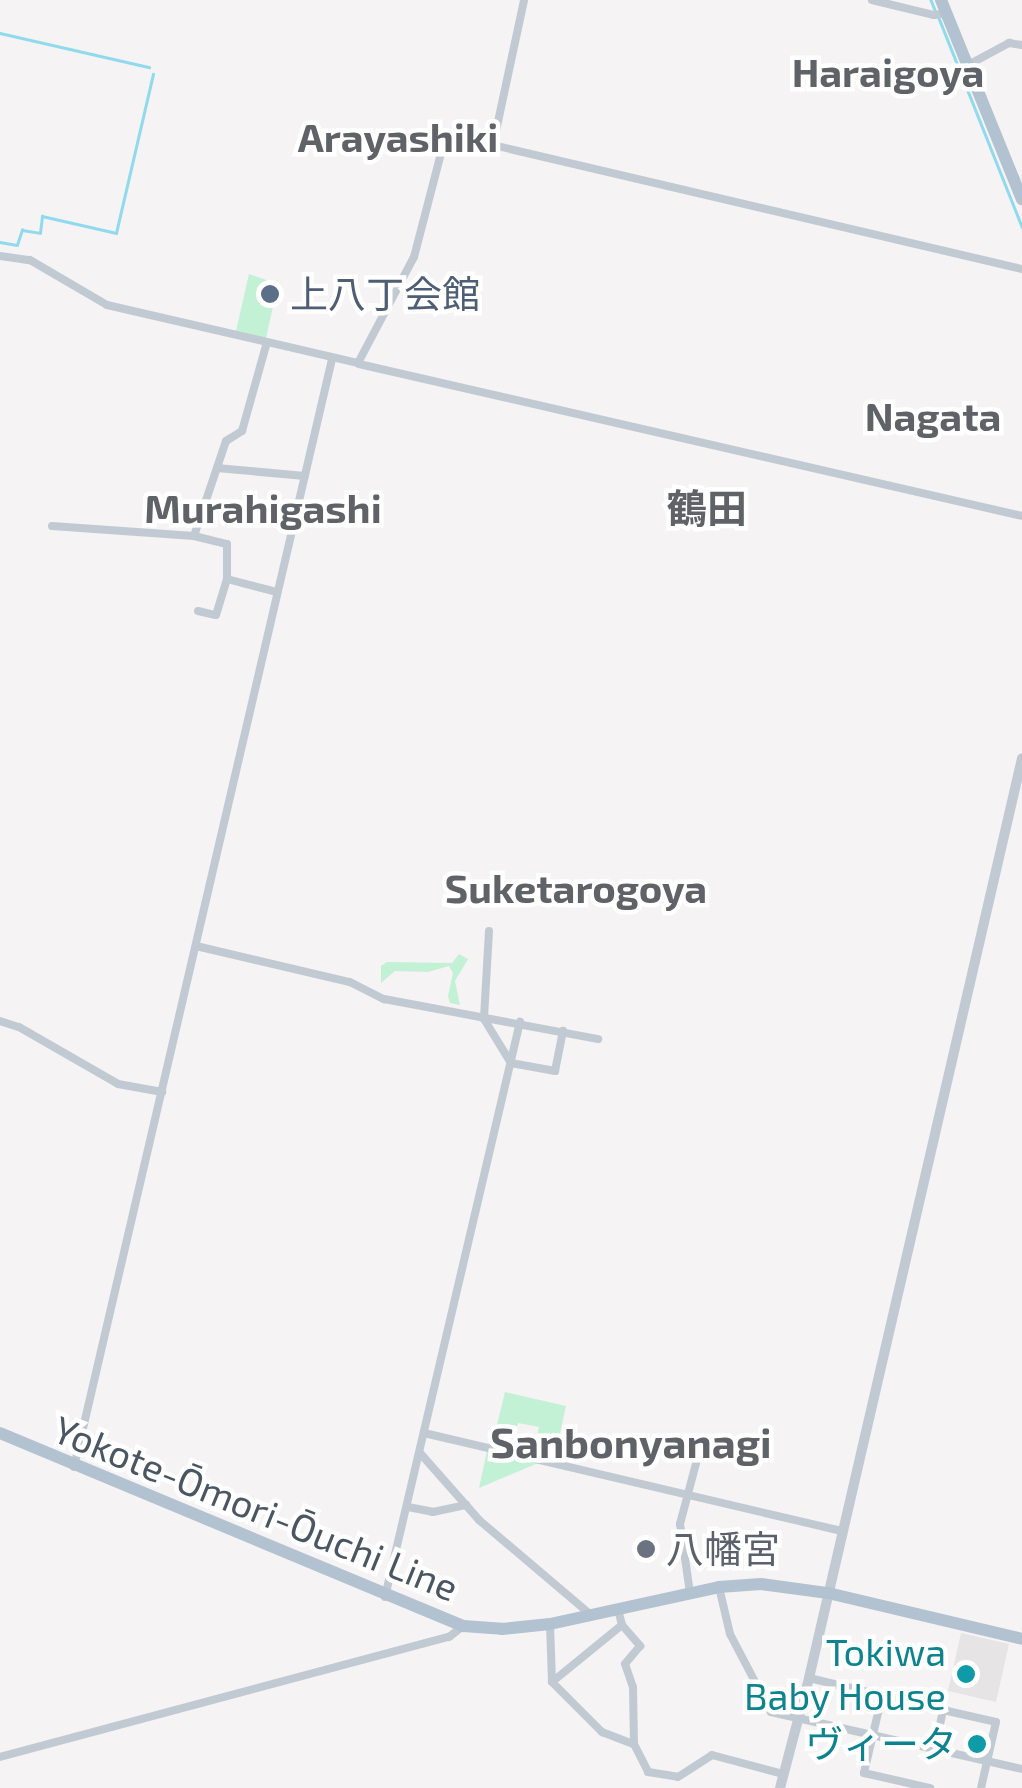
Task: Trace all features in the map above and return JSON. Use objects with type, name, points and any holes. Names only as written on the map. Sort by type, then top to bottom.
[{"type":"main road","points":[[944,6],[1022,200]]},
{"type":"main road","name":"Yokote-Ōmori-Ōuchi Line","points":[[0,1434],[385,1597],[463,1626],[502,1630],[550,1624],[719,1587],[761,1584],[828,1594],[1022,1639]]},
{"type":"street","points":[[493,146],[524,0]]},
{"type":"street","points":[[872,0],[934,15],[944,6]]},
{"type":"street","points":[[968,66],[1009,43],[1022,45]]},
{"type":"street","points":[[358,364],[414,257],[446,134],[1022,269]]},
{"type":"street","points":[[0,256],[30,260],[107,306],[1022,516]]},
{"type":"street","points":[[194,536],[226,442],[242,431],[268,342]]},
{"type":"street","points":[[74,1466],[332,359]]},
{"type":"street","points":[[217,468],[305,476]]},
{"type":"street","points":[[52,526],[194,536],[228,544],[227,579],[216,615],[198,612]]},
{"type":"street","points":[[227,579],[277,592]]},
{"type":"street","points":[[780,1788],[810,1678],[1022,758]]},
{"type":"street","points":[[488,931],[484,1015],[511,1063]]},
{"type":"street","points":[[196,946],[350,982],[384,999],[598,1039]]},
{"type":"street","points":[[0,1022],[19,1027],[118,1084],[162,1092]]},
{"type":"street","points":[[385,1597],[520,1022]]},
{"type":"street","points":[[511,1063],[555,1071],[562,1031]]},
{"type":"street","points":[[424,1433],[841,1531]]},
{"type":"street","points":[[690,1593],[679,1540],[702,1437]]},
{"type":"street","points":[[420,1453],[466,1505],[592,1616]]},
{"type":"street","points":[[408,1507],[433,1512],[466,1505]]},
{"type":"street","points":[[719,1587],[730,1634],[770,1712],[1022,1768]]},
{"type":"street","points":[[618,1609],[622,1624],[640,1646],[625,1664],[633,1687],[634,1744],[648,1772],[678,1777],[712,1755],[783,1774]]},
{"type":"street","points":[[550,1624],[552,1682],[602,1732],[634,1744]]},
{"type":"street","points":[[552,1682],[622,1624]]},
{"type":"street","points":[[0,1756],[449,1636],[463,1626]]},
{"type":"street","points":[[810,1678],[996,1722],[981,1788]]},
{"type":"street","points":[[882,1696],[864,1774],[930,1788]]},
{"type":"street","points":[[935,1748],[943,1710]]},
{"type":"shaded area","points":[[961,1633],[1009,1644],[996,1702],[948,1691]]},
{"type":"green space","points":[[249,274],[278,284],[266,338],[236,331]]},
{"type":"green space","points":[[459,954],[468,959],[455,981],[460,1005],[450,1003],[448,996],[453,973],[449,966],[428,972],[395,971],[381,983],[381,966],[387,962],[452,963]]},
{"type":"green space","points":[[505,1392],[566,1406],[554,1461],[533,1456],[539,1427],[518,1423],[511,1450],[492,1445]]},
{"type":"green space","points":[[487,1451],[538,1463],[479,1488]]},
{"type":"waterway","points":[[931,0],[935,10]]},
{"type":"waterway","points":[[939,18],[1022,227]]},
{"type":"waterway","points":[[0,33],[149,67]]},
{"type":"waterway","points":[[0,242],[17,245],[22,230],[40,233],[42,216],[116,233],[153,74]]},
{"type":"place","name":"上八丁会館","points":[[270,294]]},
{"type":"place","name":"八幡宮","points":[[646,1549]]},
{"type":"place","name":"Tokiwa Baby House","points":[[966,1674]]},
{"type":"place","name":"ヴィータ","points":[[977,1744]]},
{"type":"district","name":"Haraigoya","points":[[888,71]]},
{"type":"district","name":"Arayashiki","points":[[398,136]]},
{"type":"district","name":"Nagata","points":[[933,415]]},
{"type":"district","name":"Murahigashi","points":[[263,507]]},
{"type":"district","name":"鶴田","points":[[707,507]]},
{"type":"district","name":"Suketarogoya","points":[[576,887]]},
{"type":"district","name":"Sanbonyanagi","points":[[631,1441]]}]
